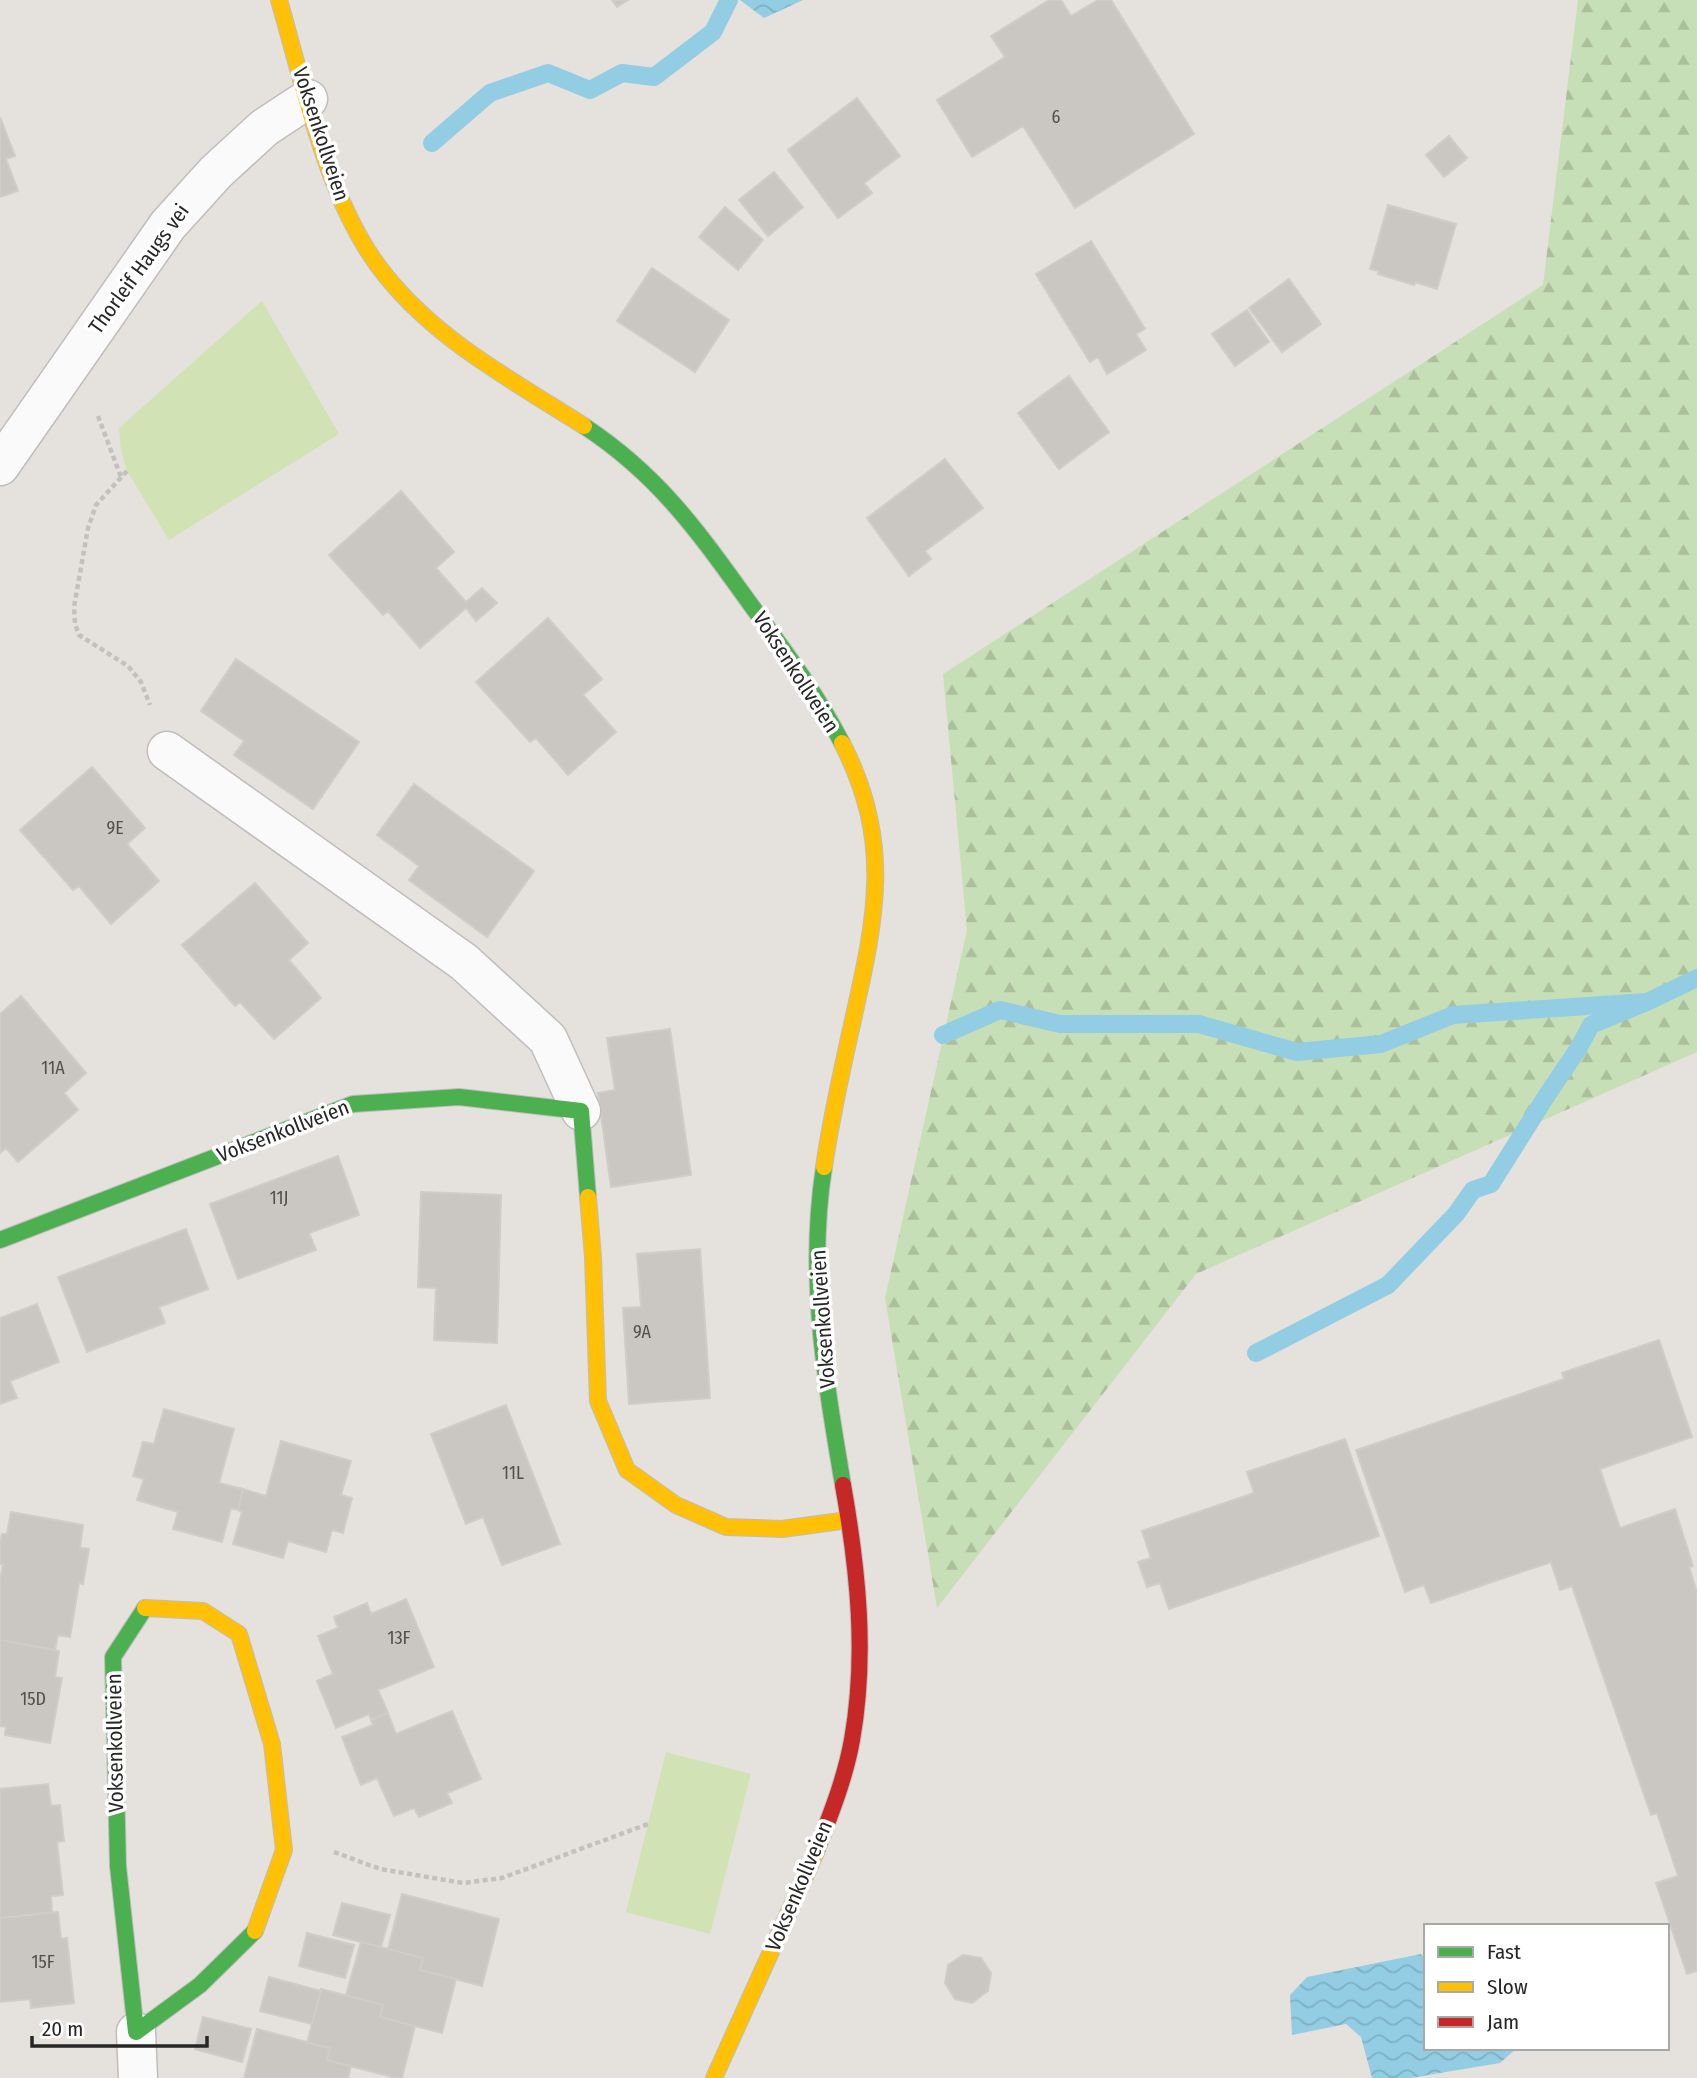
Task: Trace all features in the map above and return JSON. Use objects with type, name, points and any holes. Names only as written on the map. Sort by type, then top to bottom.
[{"type":"street","name":"Voksenkollveien","points":[[279,0],[330,173],[350,219],[379,268],[405,298],[435,325],[476,357],[626,456],[669,496],[701,534],[798,669],[836,731],[856,772],[870,813],[876,852],[876,902],[871,939],[827,1148],[819,1213],[816,1275],[822,1350],[859,1593],[862,1654],[859,1703],[852,1743],[826,1826],[801,1888],[714,2078]]},
{"type":"street","name":"Thorleif Haugs vei","points":[[0,466],[167,225],[216,172],[264,128],[308,99]]},
{"type":"street","points":[[167,751],[464,962],[548,1039],[581,1111],[593,1257],[598,1401],[627,1470],[676,1506],[726,1527],[782,1529],[849,1520]]},
{"type":"street","name":"Voksenkollveien","points":[[0,1240],[352,1104],[459,1097],[581,1111]]},
{"type":"street","name":"Voksenkollveien","points":[[136,2032],[200,1985],[254,1933],[284,1850],[272,1744],[239,1634],[203,1611],[145,1608],[113,1657],[118,1866],[136,2032],[138,2078]]},
{"type":"path","points":[[67,370],[97,413],[121,477]]},
{"type":"path","points":[[127,471],[96,505],[88,528],[74,607],[75,624],[79,635],[128,666],[141,682],[167,751]]},
{"type":"path","points":[[284,1850],[337,1852],[380,1869],[463,1883],[502,1878],[648,1824]]},
{"type":"green space","points":[[1578,0],[1697,0],[1697,1052],[1196,1274],[937,1608],[885,1298],[967,930],[943,674],[1543,285]]},
{"type":"green space","points":[[262,301],[339,434],[169,540],[127,471],[121,451],[119,428]]},
{"type":"green space","points":[[666,1752],[751,1774],[710,1934],[626,1912]]},
{"type":"water","points":[[740,0],[803,0],[764,18]]},
{"type":"water","points":[[1421,1954],[1424,1958],[1424,2050],[1515,2050],[1500,2063],[1410,2078],[1372,2078],[1361,2037],[1346,2024],[1292,2035],[1290,1995],[1307,1977]]},
{"type":"building","points":[[612,0],[628,0],[617,7]]},
{"type":"building","points":[[1049,0],[1061,0],[1071,16],[1098,0],[1111,0],[1194,134],[1075,208],[1023,126],[972,157],[937,100],[1005,57],[991,36]]},
{"type":"building","points":[[857,98],[900,156],[864,183],[872,193],[838,218],[788,150]]},
{"type":"building","points":[[0,117],[15,156],[6,159],[18,191],[0,197]]},
{"type":"building","points":[[1449,136],[1467,158],[1444,177],[1426,155]]},
{"type":"building","points":[[774,172],[803,207],[768,236],[739,200]]},
{"type":"building","points":[[1388,205],[1456,224],[1437,289],[1415,282],[1414,285],[1370,269]]},
{"type":"building","points":[[725,207],[763,240],[738,270],[699,237]]},
{"type":"building","points":[[1091,241],[1145,329],[1136,334],[1146,350],[1107,374],[1098,357],[1090,362],[1036,274]]},
{"type":"building","points":[[652,268],[729,320],[695,372],[617,321]]},
{"type":"building","points":[[1289,279],[1321,324],[1282,352],[1249,308]]},
{"type":"building","points":[[1247,310],[1269,342],[1235,366],[1212,334]]},
{"type":"building","points":[[1069,376],[1109,432],[1059,469],[1018,413]]},
{"type":"building","points":[[945,459],[983,508],[925,551],[931,559],[909,576],[867,518]]},
{"type":"building","points":[[401,491],[454,552],[436,568],[466,602],[482,588],[497,603],[476,621],[466,608],[420,648],[388,611],[383,615],[329,555]]},
{"type":"building","points":[[548,618],[602,679],[583,695],[616,732],[568,775],[536,738],[530,742],[476,682]]},
{"type":"building","points":[[236,659],[359,742],[313,809],[234,755],[244,741],[201,711]]},
{"type":"building","points":[[92,767],[145,828],[127,844],[159,881],[111,924],[79,886],[73,890],[20,830]]},
{"type":"building","points":[[414,784],[534,871],[487,937],[409,880],[419,866],[377,835]]},
{"type":"building","points":[[255,883],[308,943],[289,960],[321,998],[274,1039],[240,1002],[235,1006],[182,945]]},
{"type":"building","points":[[21,996],[86,1073],[64,1093],[78,1110],[18,1162],[6,1148],[0,1153],[0,1014]]},
{"type":"building","points":[[670,1029],[691,1175],[611,1187],[598,1093],[615,1090],[607,1038]]},
{"type":"building","points":[[338,1156],[359,1215],[309,1233],[316,1250],[238,1279],[210,1204]]},
{"type":"building","points":[[421,1192],[501,1195],[497,1343],[434,1340],[436,1288],[418,1287]]},
{"type":"building","points":[[186,1229],[208,1289],[159,1307],[165,1323],[87,1352],[58,1277]]},
{"type":"building","points":[[700,1249],[710,1398],[629,1404],[623,1308],[641,1307],[637,1254]]},
{"type":"building","points":[[37,1304],[59,1362],[10,1381],[17,1398],[0,1404],[0,1318]]},
{"type":"building","points":[[1659,1340],[1692,1437],[1600,1469],[1620,1528],[1675,1509],[1693,1566],[1689,1567],[1697,1592],[1697,1971],[1687,1974],[1656,1883],[1678,1876],[1657,1813],[1651,1815],[1572,1586],[1560,1590],[1551,1562],[1431,1603],[1424,1585],[1405,1592],[1356,1450],[1564,1379],[1562,1373]]},
{"type":"building","points":[[506,1405],[560,1544],[502,1565],[483,1517],[466,1524],[431,1434]]},
{"type":"building","points":[[164,1409],[234,1429],[219,1483],[243,1489],[238,1510],[231,1508],[222,1542],[173,1529],[178,1512],[137,1500],[144,1479],[133,1476],[143,1442],[154,1444]]},
{"type":"building","points":[[1345,1439],[1379,1536],[1169,1609],[1160,1583],[1147,1587],[1138,1562],[1151,1558],[1142,1531],[1254,1493],[1247,1472]]},
{"type":"building","points":[[281,1441],[351,1461],[341,1495],[352,1498],[343,1533],[332,1530],[326,1552],[288,1541],[283,1558],[233,1544],[242,1512],[238,1510],[243,1489],[266,1496]]},
{"type":"building","points":[[11,1512],[83,1525],[80,1548],[89,1549],[83,1584],[79,1583],[70,1637],[58,1635],[55,1650],[0,1640],[0,1580],[3,1564],[0,1564],[0,1542],[2,1534],[7,1534]]},
{"type":"building","points":[[406,1599],[434,1667],[378,1690],[388,1713],[371,1720],[369,1714],[336,1728],[317,1681],[333,1674],[318,1636],[338,1628],[334,1617],[367,1603],[371,1614]]},
{"type":"building","points":[[0,1640],[59,1651],[55,1677],[62,1678],[50,1743],[5,1735],[6,1727],[0,1726]]},
{"type":"building","points":[[452,1711],[481,1779],[447,1793],[452,1803],[419,1817],[414,1808],[394,1816],[377,1778],[361,1785],[342,1737],[373,1725],[371,1720],[388,1713],[396,1734]]},
{"type":"building","points":[[48,1784],[51,1806],[60,1805],[64,1841],[57,1842],[63,1895],[51,1896],[52,1912],[0,1918],[0,1789]]},
{"type":"building","points":[[402,1894],[499,1919],[482,1986],[420,1970],[423,1958],[388,1949]]},
{"type":"building","points":[[342,1903],[390,1915],[381,1947],[333,1935]]},
{"type":"building","points":[[58,1912],[61,1939],[67,1938],[74,2003],[31,2008],[30,1999],[0,2002],[0,1918]]},
{"type":"building","points":[[307,1933],[354,1945],[345,1978],[299,1966]]},
{"type":"building","points":[[361,1942],[423,1958],[420,1970],[456,1979],[442,2033],[380,2017],[383,2005],[346,1995]]},
{"type":"building","points":[[963,1955],[981,1958],[991,1973],[988,1991],[972,2003],[955,1999],[945,1983],[948,1965]]},
{"type":"building","points":[[269,1977],[321,1991],[312,2024],[260,2011]]},
{"type":"building","points":[[321,1989],[383,2005],[380,2017],[415,2026],[402,2078],[327,2060],[330,2048],[307,2043]]},
{"type":"building","points":[[203,2017],[251,2029],[242,2062],[195,2049]]},
{"type":"building","points":[[257,2029],[330,2048],[327,2060],[351,2066],[348,2078],[244,2078]]},
{"type":"waterway","points":[[432,143],[490,93],[548,73],[590,90],[622,73],[654,77],[713,32],[729,0]]},
{"type":"waterway","points":[[1256,1353],[1388,1285],[1456,1214],[1473,1190],[1491,1184],[1591,1025],[1697,978]]},
{"type":"waterway","points":[[943,1035],[1000,1010],[1060,1024],[1199,1024],[1297,1052],[1381,1044],[1453,1015],[1647,1002]]},
{"type":"traffic: fast","points":[[584,426],[635,465],[677,507],[800,672],[842,743]]},
{"type":"traffic: fast","points":[[0,1240],[353,1104],[459,1097],[581,1111],[588,1197]]},
{"type":"traffic: fast","points":[[824,1167],[817,1248],[820,1327],[843,1485]]},
{"type":"traffic: fast","points":[[145,1608],[113,1657],[118,1866],[136,2032],[200,1985],[255,1931]]},
{"type":"traffic: slow","points":[[279,0],[333,181],[366,248],[386,276],[429,321],[453,340],[584,426]]},
{"type":"traffic: slow","points":[[824,1167],[868,947],[875,880],[874,847],[868,814],[858,779],[842,743]]},
{"type":"traffic: slow","points":[[588,1197],[598,1401],[627,1470],[676,1505],[726,1527],[782,1529],[848,1520]]},
{"type":"traffic: slow","points":[[145,1608],[203,1611],[239,1634],[272,1744],[284,1850],[255,1931]]},
{"type":"traffic: slow","points":[[714,2078],[816,1852]]},
{"type":"traffic: jam","points":[[816,1852],[837,1797],[849,1755],[857,1708],[859,1612],[843,1485]]}]
